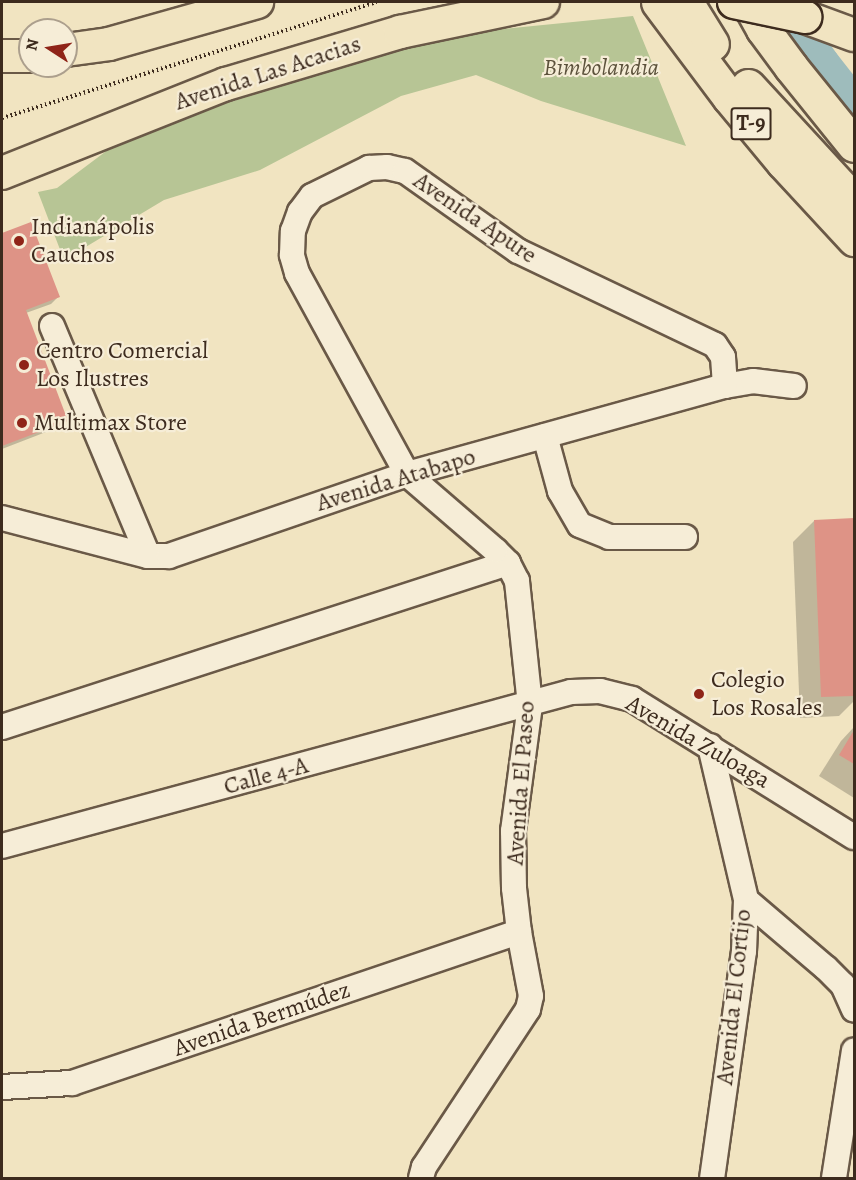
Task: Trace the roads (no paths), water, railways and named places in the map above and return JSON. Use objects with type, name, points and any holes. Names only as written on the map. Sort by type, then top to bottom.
[{"type":"highway","name":"T-9","points":[[658,2],[729,97],[776,154],[855,238]]},
{"type":"highway","points":[[686,2],[710,41],[774,116],[855,201]]},
{"type":"highway","points":[[748,2],[763,29],[784,58],[855,145]]},
{"type":"main road","points":[[78,48],[109,44],[257,2]]},
{"type":"main road","name":"Avenida Las Acacias","points":[[2,173],[158,109],[237,80],[400,32],[543,2]]},
{"type":"main road","points":[[734,2],[805,17],[855,35]]},
{"type":"main road","points":[[2,56],[18,56]]},
{"type":"street","name":"Avenida Apure","points":[[407,474],[297,273],[292,255],[293,231],[300,212],[312,196],[369,168],[387,167],[405,171],[518,251],[715,345],[724,364],[725,386]]},
{"type":"street","points":[[52,326],[148,556]]},
{"type":"street","name":"Avenida Atabapo","points":[[2,518],[148,556],[169,556],[407,474],[725,386],[753,381],[794,386]]},
{"type":"street","points":[[545,436],[560,491],[580,525],[609,537],[685,537]]},
{"type":"street","name":"Avenida El Paseo","points":[[407,474],[508,563],[517,581],[530,705],[513,831],[519,932],[531,996],[528,1009],[424,1167],[421,1179]]},
{"type":"street","points":[[2,727],[508,563]]},
{"type":"street","name":"Avenida Zuloaga","points":[[530,705],[571,692],[600,691],[632,699],[855,837]]},
{"type":"street","name":"Calle 4-A","points":[[2,846],[530,705]]},
{"type":"street","name":"Avenida El Cortijo","points":[[710,746],[746,900],[744,951],[712,1179]]},
{"type":"street","points":[[746,900],[843,985],[855,1010]]},
{"type":"street","name":"Avenida Bermúdez","points":[[2,1087],[72,1083],[519,932]]},
{"type":"street","points":[[834,1179],[855,1051]]},
{"type":"waterway","points":[[779,2],[854,105]]},
{"type":"place","name":"Indianápolis Cauchos","points":[[19,241]]},
{"type":"place","name":"Centro Comercial Los Ilustres","points":[[24,365]]},
{"type":"place","name":"Multimax Store","points":[[22,423]]},
{"type":"place","name":"Colegio Los Rosales","points":[[699,694]]},
{"type":"park label","name":"Bimbolandia","points":[[601,68]]}]
